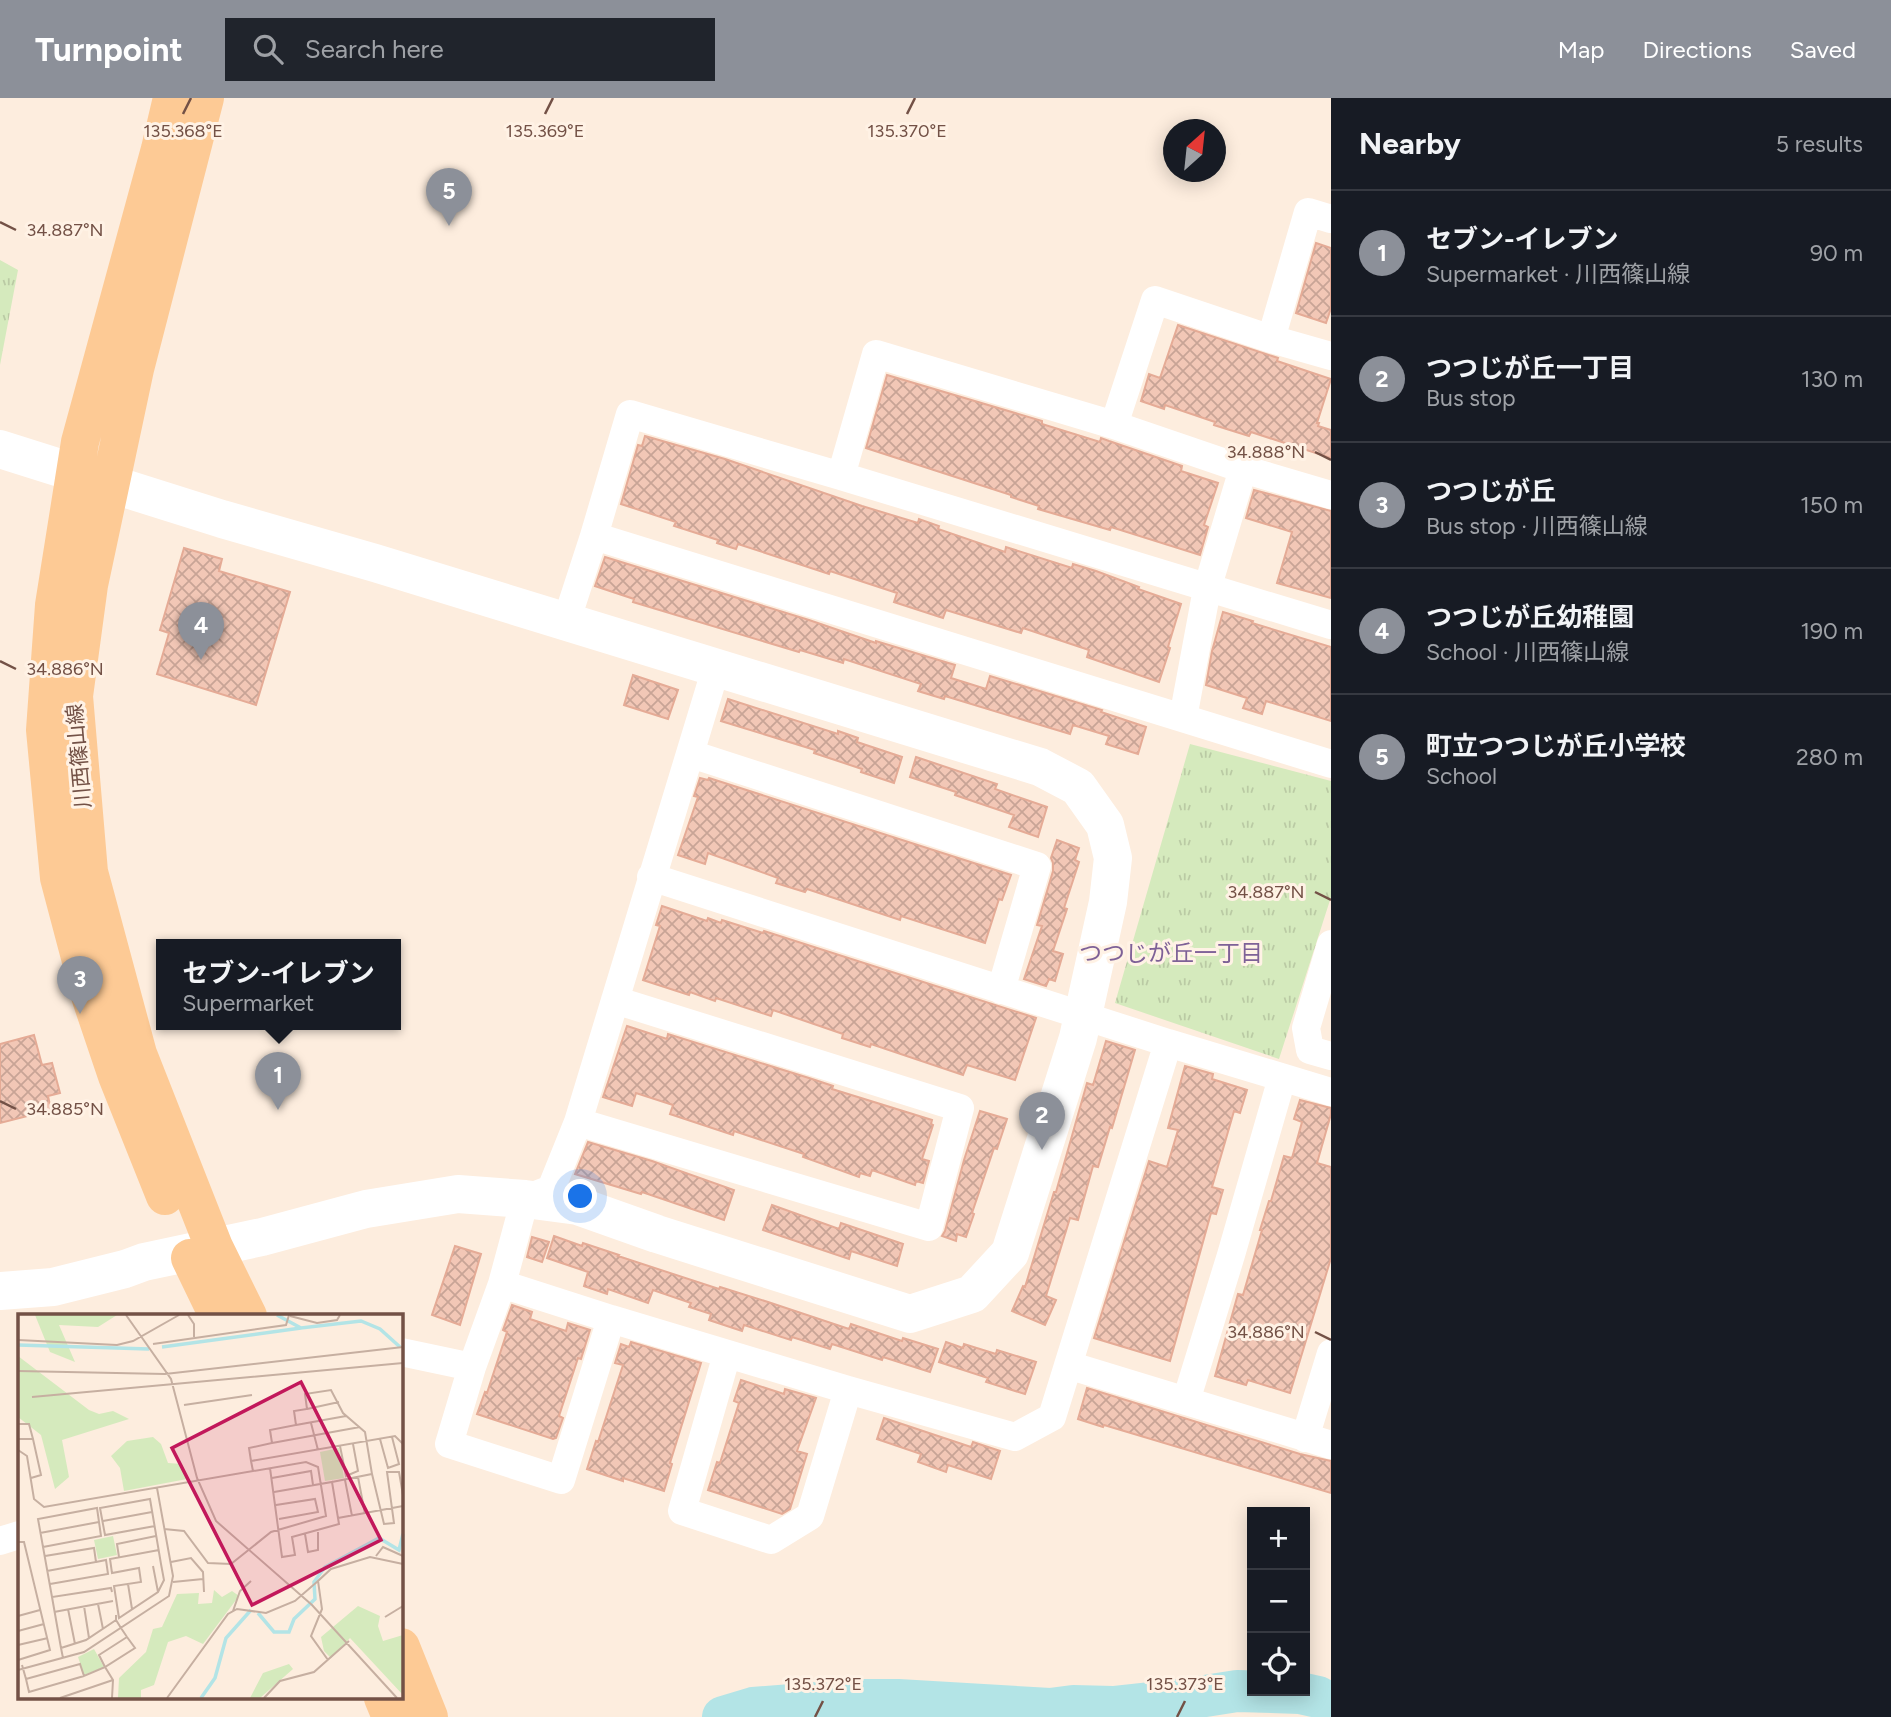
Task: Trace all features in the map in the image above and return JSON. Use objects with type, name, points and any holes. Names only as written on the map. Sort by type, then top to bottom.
[{"type":"main road","name":"川西篠山線","points":[[172,98],[80,442],[54,605],[45,730],[59,878],[87,985],[117,1076],[201,1250],[247,1314]]},
{"type":"main road","name":"川西篠山線","points":[[205,98],[135,369],[89,585],[74,696],[89,872],[138,1054],[201,1250],[217,1314]]},
{"type":"main road","points":[[402,1650],[429,1717]]},
{"type":"main road","points":[[384,1700],[391,1717]]},
{"type":"street","points":[[1271,339],[1308,212],[1331,219]]},
{"type":"street","points":[[1114,425],[1155,300],[1331,356]]},
{"type":"street","points":[[841,476],[876,354],[1114,425],[1242,469],[1331,495]]},
{"type":"street","points":[[566,622],[630,414],[1331,625]]},
{"type":"street","points":[[0,449],[1040,767],[1078,787],[1105,825],[1113,858],[1108,902],[1078,1038],[1010,1253],[972,1294],[910,1314],[657,1234],[578,1206],[458,1194],[366,1209],[262,1237],[144,1262],[53,1287],[0,1292]]},
{"type":"street","points":[[1183,718],[1207,589],[1242,469]]},
{"type":"street","points":[[594,536],[1331,764]]},
{"type":"street","points":[[525,1199],[551,1189],[578,1122],[716,668]]},
{"type":"street","points":[[691,754],[1037,866],[1001,990]]},
{"type":"street","points":[[651,877],[1168,1043],[1331,1092]]},
{"type":"street","points":[[1331,944],[1306,1028],[1310,1050],[1331,1056]]},
{"type":"street","points":[[578,1122],[929,1227],[960,1108],[615,1000]]},
{"type":"street","points":[[502,1284],[727,1354],[1015,1437],[1052,1417],[1168,1043]]},
{"type":"street","points":[[1186,1401],[1282,1078]]},
{"type":"street","points":[[525,1199],[502,1284],[472,1367],[449,1444],[561,1480],[611,1319]]},
{"type":"street","points":[[402,1352],[472,1367]]},
{"type":"street","points":[[1068,1365],[1318,1441],[1331,1353]]},
{"type":"street","points":[[727,1354],[682,1511],[771,1540],[810,1516],[848,1390]]},
{"type":"street","points":[[0,1541],[18,1535]]},
{"type":"green space","points":[[0,260],[18,270],[0,365]]},
{"type":"green space","points":[[1190,744],[1331,781],[1331,897],[1279,1059],[1115,1003]]},
{"type":"building","points":[[1316,243],[1331,248],[1331,308],[1326,323],[1296,313]]},
{"type":"building","points":[[1178,325],[1278,358],[1277,361],[1331,379],[1317,423],[1318,426],[1331,430],[1331,458],[1251,432],[1249,436],[1214,425],[1215,422],[1165,405],[1164,409],[1141,401],[1149,374],[1160,378]]},
{"type":"building","points":[[887,375],[1042,421],[1042,424],[1100,442],[1101,438],[1182,466],[1181,471],[1218,483],[1204,525],[1208,527],[1200,555],[1111,527],[1110,530],[1038,509],[1039,506],[1011,495],[866,448]]},
{"type":"building","points":[[645,436],[725,459],[918,523],[919,519],[939,526],[938,529],[1005,552],[1006,547],[1072,568],[1073,564],[1096,571],[1181,604],[1159,682],[1087,657],[1089,650],[1023,628],[1021,633],[946,610],[943,618],[894,602],[897,593],[738,544],[736,549],[717,543],[718,540],[674,526],[676,522],[621,504],[638,445],[642,446]]},
{"type":"building","points":[[1254,490],[1331,511],[1331,598],[1277,583],[1292,532],[1246,518]]},
{"type":"building","points":[[184,548],[222,559],[219,571],[290,592],[256,705],[157,674],[169,633],[160,630]]},
{"type":"building","points":[[605,557],[876,643],[955,665],[951,678],[986,689],[990,676],[1102,710],[1101,712],[1146,727],[1138,754],[1106,744],[1109,736],[1073,725],[1070,734],[945,696],[944,699],[918,691],[921,684],[844,659],[843,663],[800,650],[799,652],[633,602],[634,599],[595,586]]},
{"type":"building","points":[[1223,612],[1331,647],[1331,721],[1266,701],[1262,714],[1243,708],[1247,698],[1206,685]]},
{"type":"building","points":[[633,675],[678,690],[668,719],[624,705]]},
{"type":"building","points":[[728,699],[838,734],[838,731],[858,738],[857,742],[902,757],[894,783],[814,753],[815,750],[721,721]]},
{"type":"building","points":[[916,757],[997,784],[995,789],[1047,807],[1038,837],[1009,827],[1014,815],[910,777]]},
{"type":"building","points":[[700,778],[709,778],[1011,875],[1002,900],[999,899],[985,943],[901,916],[900,920],[807,889],[805,892],[776,883],[778,878],[708,853],[705,864],[678,855],[698,797],[694,796]]},
{"type":"building","points":[[1057,840],[1079,848],[1075,860],[1079,862],[1053,951],[1063,954],[1055,981],[1049,979],[1046,986],[1024,979],[1042,926],[1037,925],[1053,871],[1051,858]]},
{"type":"building","points":[[662,906],[707,921],[708,918],[721,923],[722,920],[763,933],[764,931],[1036,1018],[1015,1080],[967,1065],[963,1075],[871,1044],[870,1047],[842,1038],[843,1034],[773,1010],[771,1016],[716,998],[715,1001],[690,992],[689,995],[643,980],[660,926],[656,925]]},
{"type":"building","points":[[627,1026],[667,1039],[668,1034],[932,1120],[933,1125],[922,1159],[929,1161],[923,1183],[916,1181],[915,1185],[872,1170],[870,1176],[860,1173],[859,1177],[803,1157],[804,1154],[734,1131],[733,1135],[670,1114],[673,1105],[636,1093],[632,1106],[603,1097]]},
{"type":"building","points":[[34,1035],[42,1065],[52,1063],[60,1093],[48,1096],[51,1110],[0,1123],[0,1044]]},
{"type":"building","points":[[1106,1041],[1135,1050],[1112,1128],[1110,1127],[1098,1167],[1093,1166],[1078,1220],[1070,1218],[1046,1296],[1056,1300],[1045,1325],[1012,1311],[1023,1286],[1025,1287],[1087,1083],[1093,1085]]},
{"type":"building","points":[[1185,1066],[1213,1074],[1212,1079],[1247,1090],[1240,1113],[1234,1111],[1212,1187],[1223,1190],[1216,1214],[1211,1213],[1170,1361],[1094,1338],[1149,1161],[1167,1167],[1178,1130],[1168,1128]]},
{"type":"building","points":[[1300,1100],[1331,1108],[1317,1163],[1331,1167],[1331,1258],[1290,1393],[1248,1380],[1246,1385],[1215,1376],[1238,1294],[1243,1295],[1284,1156],[1292,1158],[1302,1122],[1294,1119]]},
{"type":"building","points":[[980,1111],[1007,1119],[997,1149],[994,1148],[966,1237],[957,1234],[956,1241],[942,1236]]},
{"type":"building","points":[[588,1142],[734,1190],[724,1220],[642,1192],[641,1194],[575,1174]]},
{"type":"building","points":[[772,1205],[839,1229],[841,1223],[903,1244],[897,1266],[851,1251],[849,1259],[763,1230]]},
{"type":"building","points":[[554,1236],[849,1329],[851,1324],[902,1341],[903,1338],[938,1349],[930,1372],[832,1344],[830,1349],[744,1325],[742,1331],[709,1320],[711,1314],[689,1307],[691,1303],[653,1290],[648,1303],[608,1289],[607,1294],[584,1286],[588,1272],[547,1258]]},
{"type":"building","points":[[532,1237],[549,1242],[542,1262],[527,1257]]},
{"type":"building","points":[[455,1246],[481,1254],[460,1325],[432,1315]]},
{"type":"building","points":[[512,1305],[532,1312],[530,1319],[566,1331],[568,1323],[590,1330],[559,1416],[563,1418],[556,1438],[553,1439],[477,1414],[485,1392],[487,1393],[507,1332],[503,1330]]},
{"type":"building","points":[[631,1342],[701,1363],[664,1491],[587,1469],[623,1365],[615,1363],[621,1344],[629,1347]]},
{"type":"building","points":[[946,1342],[963,1348],[964,1344],[996,1354],[997,1350],[1036,1362],[1025,1394],[986,1382],[988,1378],[939,1362]]},
{"type":"building","points":[[741,1380],[784,1394],[785,1389],[816,1398],[797,1451],[807,1454],[790,1509],[782,1514],[708,1490],[717,1462],[720,1463],[739,1403],[734,1401]]},
{"type":"building","points":[[1087,1388],[1300,1454],[1331,1461],[1331,1493],[1078,1419]]},
{"type":"building","points":[[884,1418],[971,1447],[973,1442],[1000,1451],[991,1479],[948,1465],[946,1472],[918,1462],[921,1454],[877,1439]]},
{"type":"waterway","points":[[723,1717],[753,1708],[856,1700],[1050,1709],[1073,1706],[1113,1707],[1237,1691],[1300,1693],[1318,1697],[1331,1704]]},
{"type":"place","name":"町立つつじが丘小学校","points":[[449,226]]},
{"type":"place","name":"つつじが丘幼稚園","points":[[201,660]]},
{"type":"place","name":"つつじが丘","points":[[80,1014]]},
{"type":"place","name":"セブン-イレブン","points":[[278,1110]]},
{"type":"place","name":"つつじが丘一丁目","points":[[1042,1150]]},
{"type":"district","name":"つつじが丘一丁目","points":[[1171,953]]}]
